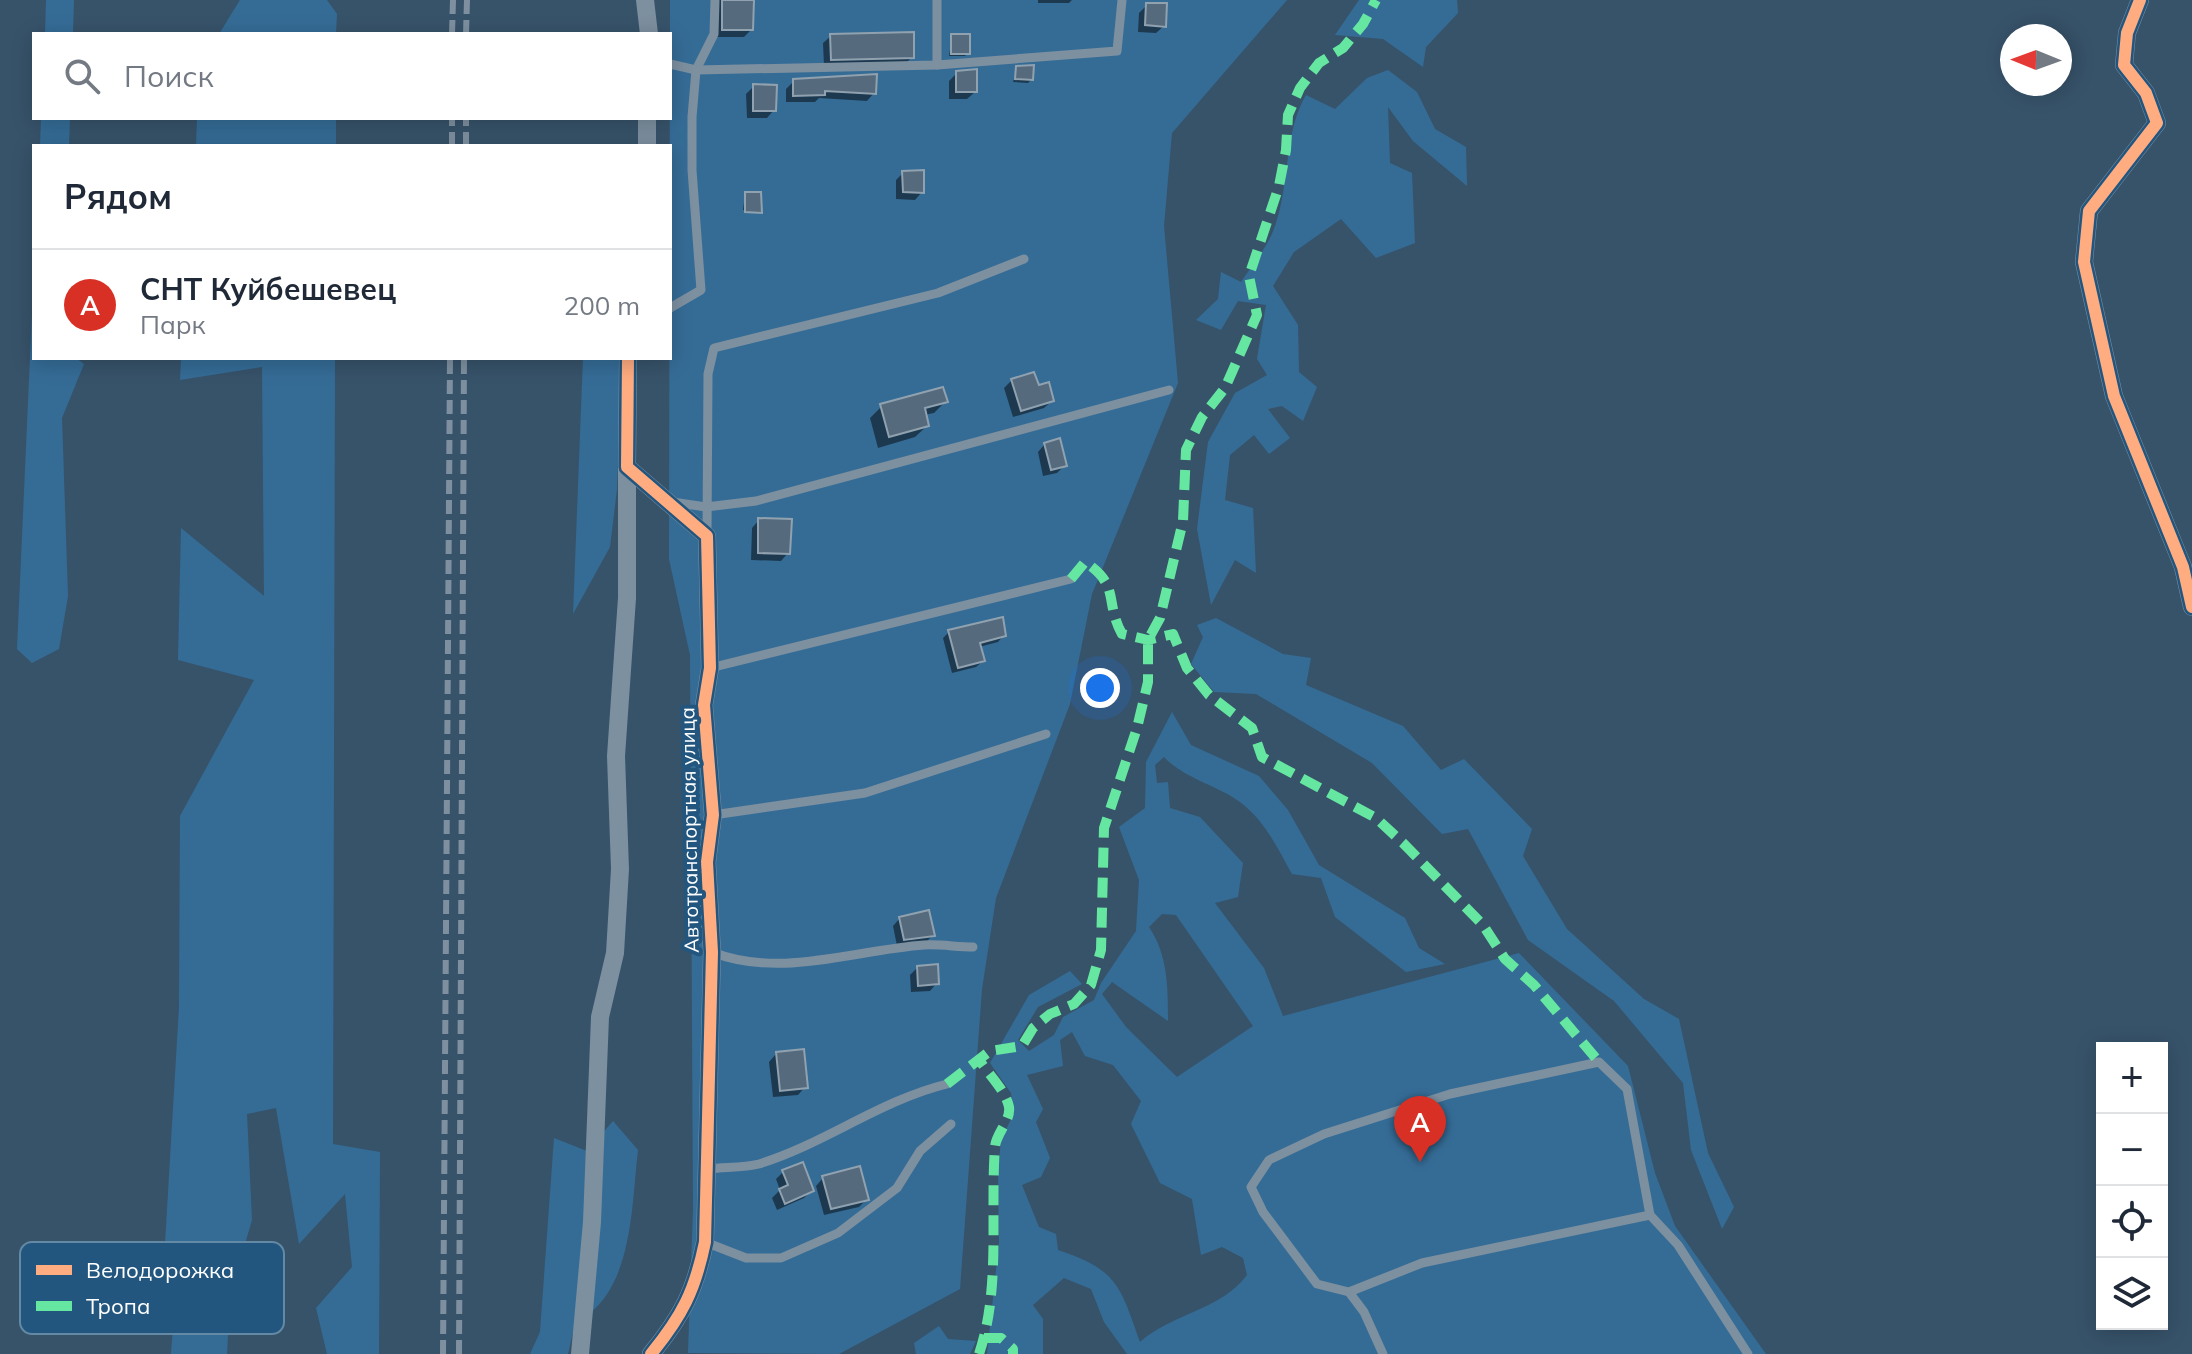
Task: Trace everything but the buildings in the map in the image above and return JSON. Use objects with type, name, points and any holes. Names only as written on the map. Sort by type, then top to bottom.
[{"type":"street","points":[[645,0],[649,32]]},
{"type":"street","points":[[2140,0],[2127,33],[2124,65],[2146,93],[2157,123],[2089,211],[2084,262],[2114,396],[2183,567],[2192,607]]},
{"type":"street","points":[[647,120],[647,144]]},
{"type":"street","points":[[580,1354],[592,1222],[600,1017],[615,953],[620,869],[616,756],[627,598],[628,360]]},
{"type":"street","points":[[627,467],[707,536]]},
{"type":"street","name":"Автотранспортная улица","points":[[651,1354],[678,1320],[696,1284],[705,1242],[712,952],[707,862],[713,815],[704,705],[710,668],[707,536]]},
{"type":"lane","points":[[672,307],[701,290],[692,170],[696,70],[714,34],[715,0]]},
{"type":"lane","points":[[937,0],[937,65]]},
{"type":"lane","points":[[672,64],[696,70],[937,65],[1117,51],[1122,0]]},
{"type":"lane","points":[[707,536],[708,374],[714,348],[938,293],[1024,259]]},
{"type":"lane","points":[[670,501],[706,507],[756,501],[1169,390]]},
{"type":"lane","points":[[710,668],[903,623],[1071,579]]},
{"type":"lane","points":[[713,815],[865,793],[1046,734]]},
{"type":"lane","points":[[712,952],[738,962],[775,965],[926,945],[973,947]]},
{"type":"lane","points":[[1650,1215],[1422,1263],[1349,1292],[1317,1284],[1263,1212],[1251,1187],[1269,1160],[1324,1134],[1450,1094],[1599,1062],[1627,1089],[1650,1215],[1678,1245],[1748,1354]]},
{"type":"lane","points":[[709,1169],[758,1164],[868,1117],[909,1093],[947,1084]]},
{"type":"lane","points":[[705,1242],[746,1258],[781,1258],[838,1233],[897,1188],[920,1151],[951,1124]]},
{"type":"lane","points":[[1349,1292],[1364,1312],[1383,1354]]},
{"type":"shaded area","points":[[46,0],[74,0],[73,32],[45,32]]},
{"type":"shaded area","points":[[240,0],[327,0],[337,14],[336,32],[220,32]]},
{"type":"shaded area","points":[[670,0],[1287,0],[1172,133],[1164,226],[1178,383],[1092,594],[1070,704],[996,898],[982,989],[960,1289],[839,1354],[688,1353],[693,1209],[690,655],[669,559],[669,360],[672,360]]},
{"type":"shaded area","points":[[1359,0],[1457,0],[1458,13],[1426,47],[1423,67],[1383,39],[1335,35]]},
{"type":"shaded area","points":[[1388,70],[1417,92],[1435,129],[1466,147],[1467,186],[1413,141],[1388,107],[1390,163],[1412,173],[1415,243],[1376,258],[1341,219],[1294,252],[1273,286],[1298,325],[1299,372],[1317,387],[1303,421],[1282,406],[1268,409],[1290,438],[1269,454],[1254,435],[1230,455],[1225,500],[1253,508],[1256,573],[1235,560],[1211,605],[1197,529],[1208,442],[1235,393],[1267,375],[1257,359],[1266,305],[1238,301],[1221,330],[1196,320],[1218,299],[1221,272],[1241,282],[1270,239],[1280,207],[1294,125],[1306,95],[1335,109],[1367,78]]},
{"type":"shaded area","points":[[41,120],[70,120],[69,144],[40,144]]},
{"type":"shaded area","points":[[197,120],[336,120],[336,144],[196,144]]},
{"type":"shaded area","points":[[32,313],[32,360],[79,360],[84,364],[62,418],[68,596],[59,649],[32,663],[17,649]]},
{"type":"shaded area","points":[[181,360],[335,360],[333,1144],[380,1152],[379,1354],[327,1354],[316,1308],[352,1267],[345,1194],[299,1244],[276,1108],[247,1114],[252,1220],[246,1242],[165,1242],[179,1007],[180,816],[254,680],[178,660],[181,528],[264,596],[262,367],[180,380]]},
{"type":"shaded area","points":[[583,360],[622,360],[617,489],[610,547],[573,614]]},
{"type":"shaded area","points":[[1216,618],[1283,654],[1311,658],[1306,685],[1403,726],[1441,770],[1464,759],[1532,829],[1523,856],[1567,929],[1644,999],[1679,1019],[1708,1153],[1734,1207],[1722,1229],[1691,1150],[1683,1083],[1614,1001],[1528,940],[1468,829],[1442,834],[1372,763],[1256,694],[1214,692],[1191,664],[1203,637],[1197,625]]},
{"type":"shaded area","points":[[1172,712],[1191,745],[1259,776],[1288,810],[1319,865],[1405,918],[1419,948],[1445,964],[1406,972],[1335,917],[1321,878],[1292,874],[1270,835],[1249,809],[1172,765],[1164,757],[1155,765],[1157,783],[1168,782],[1170,808],[1200,817],[1243,863],[1238,897],[1215,903],[1264,968],[1283,1016],[1519,953],[1628,1066],[1655,1173],[1675,1226],[1766,1354],[1127,1354],[1104,1322],[1091,1289],[1064,1278],[1033,1305],[1043,1319],[1043,1354],[987,1354],[999,1242],[1001,1140],[1014,1113],[1011,1093],[990,1063],[1029,995],[1070,971],[1082,984],[1038,1007],[1018,1040],[1029,1051],[1054,1035],[1063,1017],[1094,1000],[1101,983],[1136,931],[1139,880],[1119,827],[1145,808],[1146,762]],"holes":[[[1162,914],[1176,915],[1253,1026],[1177,1077],[1126,1027],[1102,994],[1112,982],[1168,1021],[1163,960],[1149,927]],[[1072,1032],[1085,1056],[1113,1065],[1141,1101],[1131,1124],[1160,1183],[1192,1199],[1201,1255],[1222,1247],[1243,1258],[1247,1275],[1224,1296],[1167,1324],[1140,1342],[1114,1282],[1093,1265],[1058,1250],[1056,1234],[1039,1227],[1022,1185],[1041,1177],[1050,1158],[1036,1122],[1043,1109],[1027,1075],[1063,1066],[1060,1040]]]},
{"type":"shaded area","points":[[613,1121],[638,1150],[631,1222],[619,1270],[609,1291],[594,1309],[575,1323],[568,1354],[530,1354],[540,1332],[554,1138],[587,1151]]},
{"type":"shaded area","points":[[939,1326],[948,1339],[976,1341],[970,1354],[916,1354],[914,1343]]},
{"type":"shaded area","points":[[172,1334],[228,1334],[227,1354],[171,1354]]},
{"type":"railway","points":[[452,32],[453,0]]},
{"type":"railway","points":[[466,32],[467,0]]},
{"type":"railway","points":[[452,120],[452,144]]},
{"type":"railway","points":[[466,120],[466,144]]},
{"type":"railway","points":[[443,1354],[450,360]]},
{"type":"railway","points":[[459,1354],[464,360]]},
{"type":"marked path","points":[[947,1084],[990,1051],[1022,1046],[1033,1028],[1050,1014],[1074,1004],[1091,985],[1101,950],[1104,828],[1137,728],[1148,682],[1148,640],[1160,618],[1183,521],[1186,450],[1202,417],[1225,388],[1257,315],[1249,276],[1279,186],[1286,150],[1288,115],[1300,88],[1319,63],[1343,48],[1363,24],[1376,0]]},
{"type":"marked path","points":[[1071,579],[1085,562],[1096,571],[1108,587],[1122,634],[1148,640],[1173,634],[1187,668],[1209,695],[1252,728],[1262,757],[1376,818],[1483,925],[1505,959],[1534,985],[1599,1062]]},
{"type":"marked path","points":[[979,1354],[990,1304],[995,1147],[1009,1112],[1004,1095],[980,1061]]},
{"type":"marked path","points":[[984,1338],[1001,1338],[1013,1349],[1013,1354]]},
{"type":"cycle path","points":[[2140,0],[2127,33],[2124,65],[2146,93],[2157,123],[2089,211],[2084,262],[2114,396],[2183,567],[2192,607]]},
{"type":"cycle path","points":[[628,360],[627,467],[707,536],[710,668],[704,705],[713,815],[707,862],[712,952],[705,1242],[686,1302],[651,1354]]},
{"type":"place","name":"СНТ Куйбешевец","points":[[1420,1162]]}]
